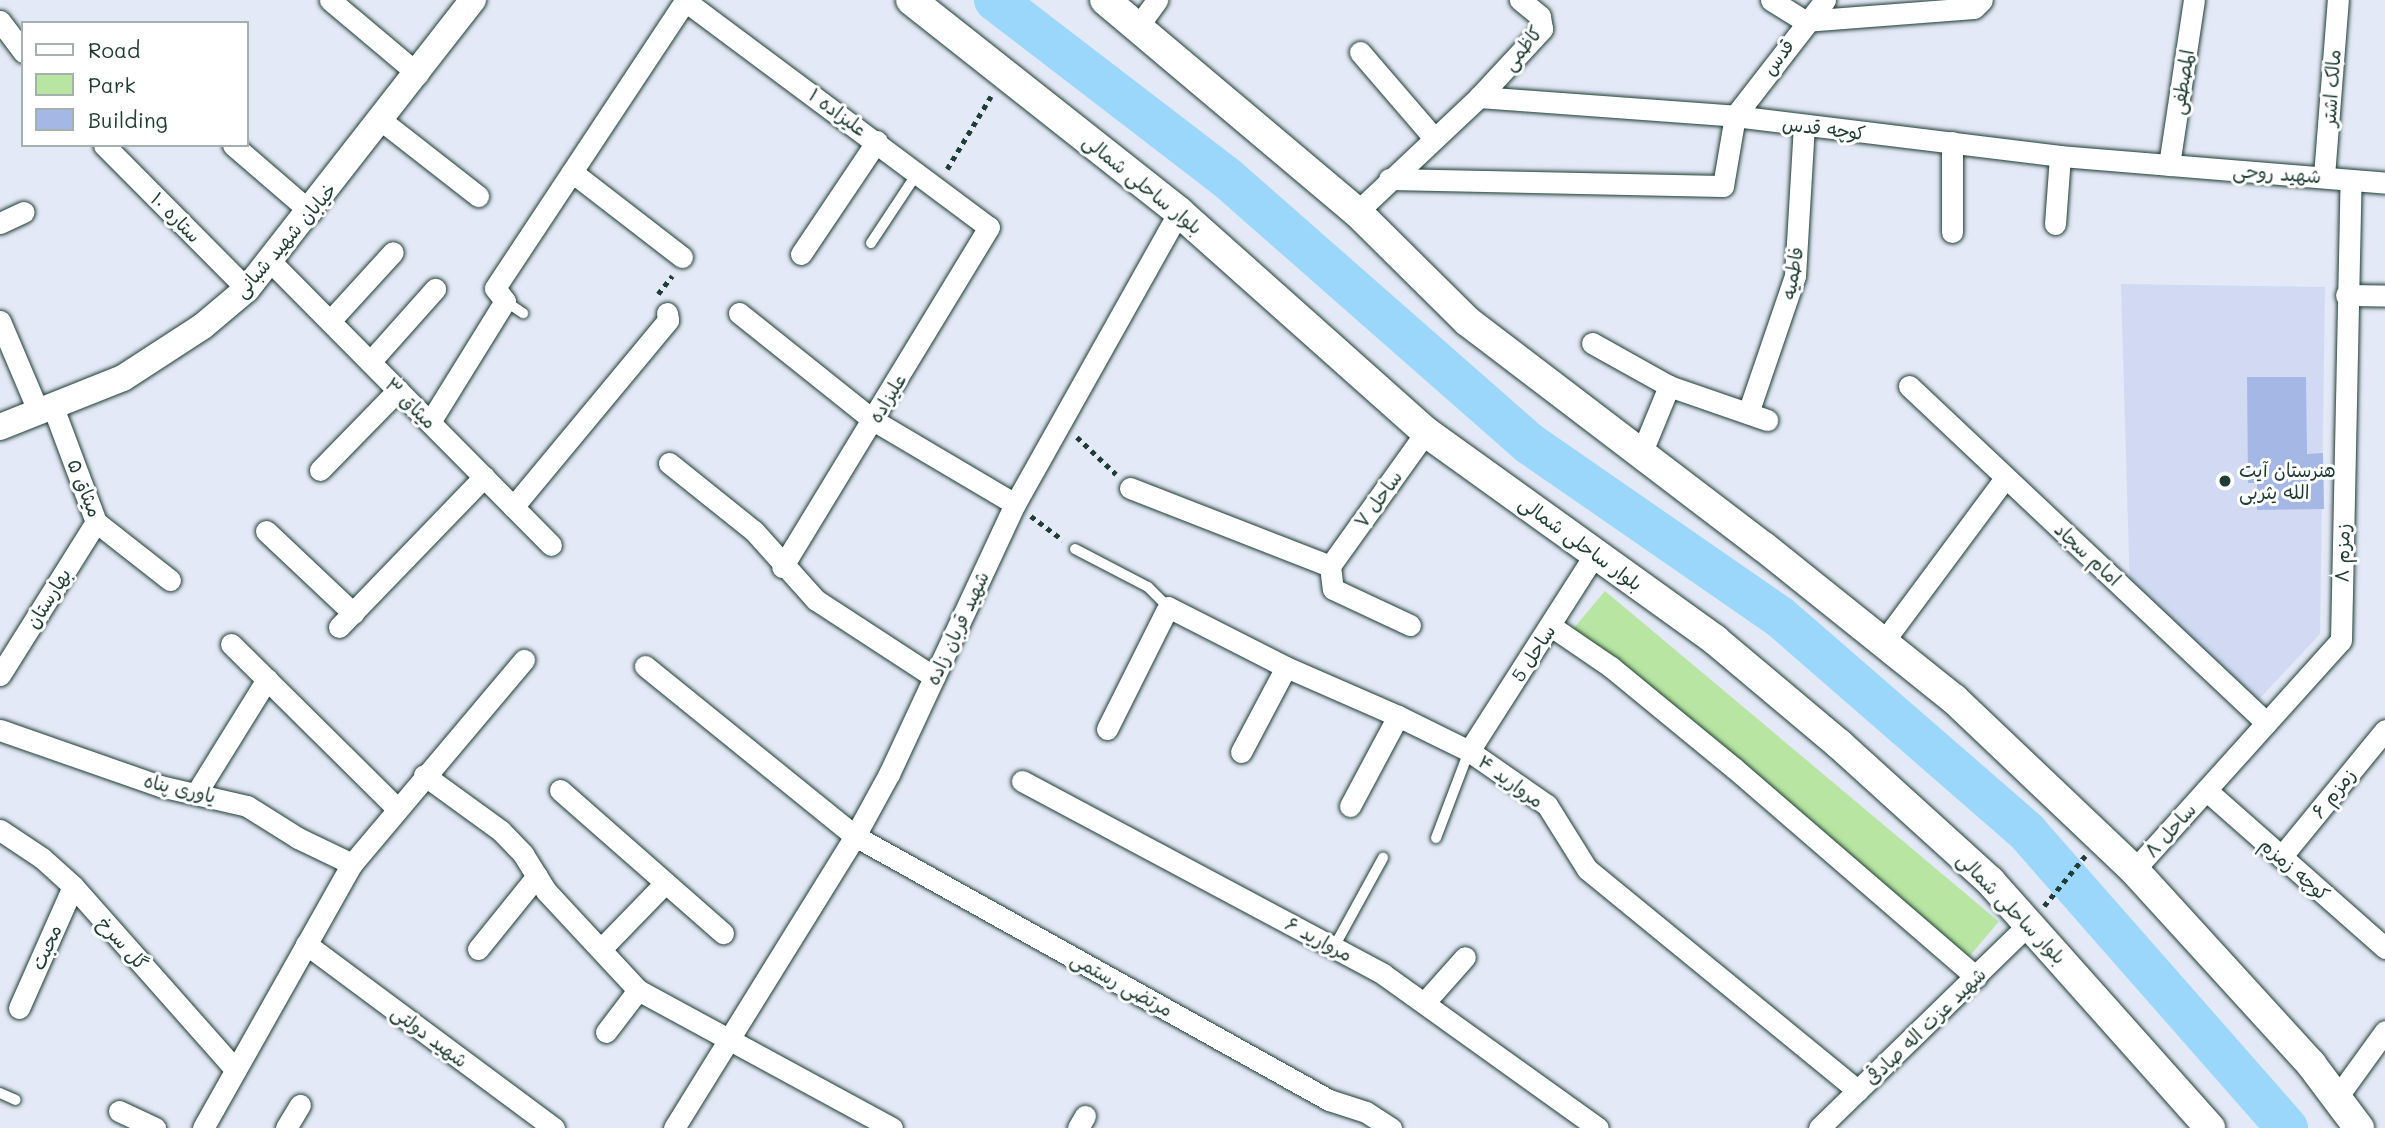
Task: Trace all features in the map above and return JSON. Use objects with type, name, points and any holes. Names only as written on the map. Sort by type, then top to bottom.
[{"type":"main road","name":"بلوار ساحلی شمالی","points":[[911,0],[1179,212],[1426,432],[1715,640],[1787,699],[1990,881],[2210,1128]]},
{"type":"main road","points":[[1105,0],[1357,212],[1467,321],[1884,641],[2101,836],[2338,1096],[2359,1128]]},
{"type":"street","points":[[330,0],[418,74]]},
{"type":"street","name":"خیابان شهید شبانی","points":[[0,427],[46,410],[160,357],[247,289],[311,212],[473,0]]},
{"type":"street","points":[[430,422],[505,302],[495,288],[685,0]]},
{"type":"street","name":"علیزاده ۱","points":[[685,0],[937,185],[989,227]]},
{"type":"street","points":[[1139,26],[1157,0]]},
{"type":"street","name":"کاظمی","points":[[1479,97],[1542,29],[1540,16],[1520,0]]},
{"type":"street","points":[[1771,0],[1804,21],[1974,8],[1982,0]]},
{"type":"street","name":"قدس","points":[[1735,116],[1804,21],[1825,0]]},
{"type":"street","name":"المصطفی","points":[[2169,165],[2194,0]]},
{"type":"street","name":"مالک اشتر","points":[[2324,176],[2338,0]]},
{"type":"street","points":[[0,21],[21,49]]},
{"type":"street","points":[[1360,52],[1434,138]]},
{"type":"street","points":[[1357,212],[1388,178],[1479,97]]},
{"type":"street","name":"کوچه قدس","points":[[1479,97],[1735,116],[2060,156],[2169,165]]},
{"type":"street","points":[[1388,178],[1723,186],[1735,116]]},
{"type":"street","points":[[382,121],[478,196]]},
{"type":"street","name":"فاطمیه","points":[[1669,386],[1758,417],[1795,276],[1804,126]]},
{"type":"street","points":[[801,254],[877,141]]},
{"type":"street","points":[[1952,142],[1952,232]]},
{"type":"street","name":"ستاره ۱۰","points":[[106,147],[247,289]]},
{"type":"street","points":[[235,147],[311,212]]},
{"type":"street","points":[[2055,224],[2060,156]]},
{"type":"street","name":"شهید روحی","points":[[2169,165],[2385,183]]},
{"type":"street","points":[[572,172],[682,257]]},
{"type":"street","name":"زمزم ۸","points":[[2206,790],[2341,640],[2346,295],[2351,180]]},
{"type":"street","points":[[0,223],[24,212]]},
{"type":"street","name":"شهید قربان زاده","points":[[674,1128],[855,836],[934,677],[1015,503],[1179,212]]},
{"type":"street","name":"علیزاده","points":[[782,567],[989,227]]},
{"type":"street","points":[[330,321],[393,252]]},
{"type":"street","name":"میثاق ۳","points":[[271,262],[551,545]]},
{"type":"street","points":[[370,362],[435,289]]},
{"type":"street","points":[[2346,295],[2385,296]]},
{"type":"street","points":[[513,507],[668,320],[667,313]]},
{"type":"street","points":[[739,313],[873,420],[1015,503]]},
{"type":"street","name":"میثاق ۵","points":[[0,321],[46,410],[96,522],[170,580]]},
{"type":"street","points":[[1592,343],[1669,386],[1642,454]]},
{"type":"street","name":"امام سجاد","points":[[1909,386],[2266,723]]},
{"type":"street","points":[[320,470],[398,390]]},
{"type":"street","name":"ساحل ۷","points":[[1330,566],[1426,432]]},
{"type":"street","points":[[670,463],[754,531],[782,567],[816,600],[934,677]]},
{"type":"street","points":[[266,531],[346,620],[484,477]]},
{"type":"street","points":[[1884,641],[2006,477]]},
{"type":"street","points":[[1130,488],[1330,566],[1333,589],[1410,625]]},
{"type":"street","name":"بهارستان","points":[[0,675],[96,522]]},
{"type":"street","name":"ساحل 5","points":[[1469,751],[1595,554]]},
{"type":"street","points":[[1107,729],[1168,607]]},
{"type":"street","name":"مروارید ۴","points":[[1168,607],[1286,667],[1398,716],[1469,751],[1546,805],[1587,869],[1858,1091]]},
{"type":"street","points":[[1551,626],[1611,667],[1734,768],[1976,977]]},
{"type":"street","points":[[231,644],[396,807]]},
{"type":"street","points":[[203,1128],[234,1068],[352,864],[396,807],[524,660]]},
{"type":"street","name":"مرتضی رستمی","points":[[645,666],[855,836],[1362,1120],[1391,1128]]},
{"type":"street","points":[[1241,752],[1286,667]]},
{"type":"street","points":[[197,792],[267,680]]},
{"type":"street","points":[[1350,806],[1398,716]]},
{"type":"street","name":"یاوری پناه","points":[[0,730],[160,786],[197,792],[247,806],[298,838],[352,864]]},
{"type":"street","name":"زمزم ۶","points":[[2281,857],[2385,730]]},
{"type":"street","points":[[424,775],[501,831],[537,876],[638,990],[892,1128]]},
{"type":"street","name":"مروارید ۶","points":[[1022,781],[1334,947],[1425,1002],[1598,1128]]},
{"type":"street","points":[[560,790],[723,933]]},
{"type":"street","name":"کوچه زمزم","points":[[2206,790],[2385,948]]},
{"type":"street","name":"ساحل ۸","points":[[2134,870],[2206,790]]},
{"type":"street","name":"گل سرخ","points":[[0,830],[42,858],[73,886],[234,1068]]},
{"type":"street","points":[[478,949],[537,876]]},
{"type":"street","points":[[601,949],[665,883]]},
{"type":"street","name":"محبت","points":[[19,1008],[73,886]]},
{"type":"street","name":"شهید عزت اله صادقی","points":[[1819,1128],[2030,923]]},
{"type":"street","name":"شهید دولتی","points":[[306,944],[554,1128]]},
{"type":"street","points":[[1425,1002],[1465,957]]},
{"type":"street","points":[[606,1032],[638,990]]},
{"type":"street","points":[[2338,1096],[2385,1031]]},
{"type":"street","points":[[286,1128],[300,1105]]},
{"type":"street","points":[[119,1111],[155,1128]]},
{"type":"lane","points":[[872,243],[918,171]]},
{"type":"lane","points":[[505,302],[523,313]]},
{"type":"lane","points":[[1075,549],[1148,587],[1168,607]]},
{"type":"lane","points":[[1436,838],[1469,751]]},
{"type":"lane","points":[[1334,947],[1383,858]]},
{"type":"lane","points":[[0,1093],[16,1100]]},
{"type":"path","points":[[937,185],[1005,74]]},
{"type":"path","points":[[667,313],[655,300],[682,257]]},
{"type":"path","points":[[1061,422],[1130,488]]},
{"type":"path","points":[[1015,503],[1075,549]]},
{"type":"path","points":[[2030,923],[2101,836]]},
{"type":"shaded area","name":"هنرستان آیت الله یثربی","points":[[2121,284],[2325,287],[2320,634],[2251,708],[2130,594]]},
{"type":"green space","points":[[1605,591],[1999,921],[1967,960],[1573,629]]},
{"type":"building","points":[[2247,377],[2306,377],[2307,454],[2323,453],[2324,509],[2257,510],[2257,483],[2248,483]]},
{"type":"waterway","points":[[995,0],[1227,178],[1530,444],[1780,617],[2027,832],[2287,1128]]},
{"type":"place","name":"هنرستان آیت الله یثربی","points":[[2225,481]]}]
